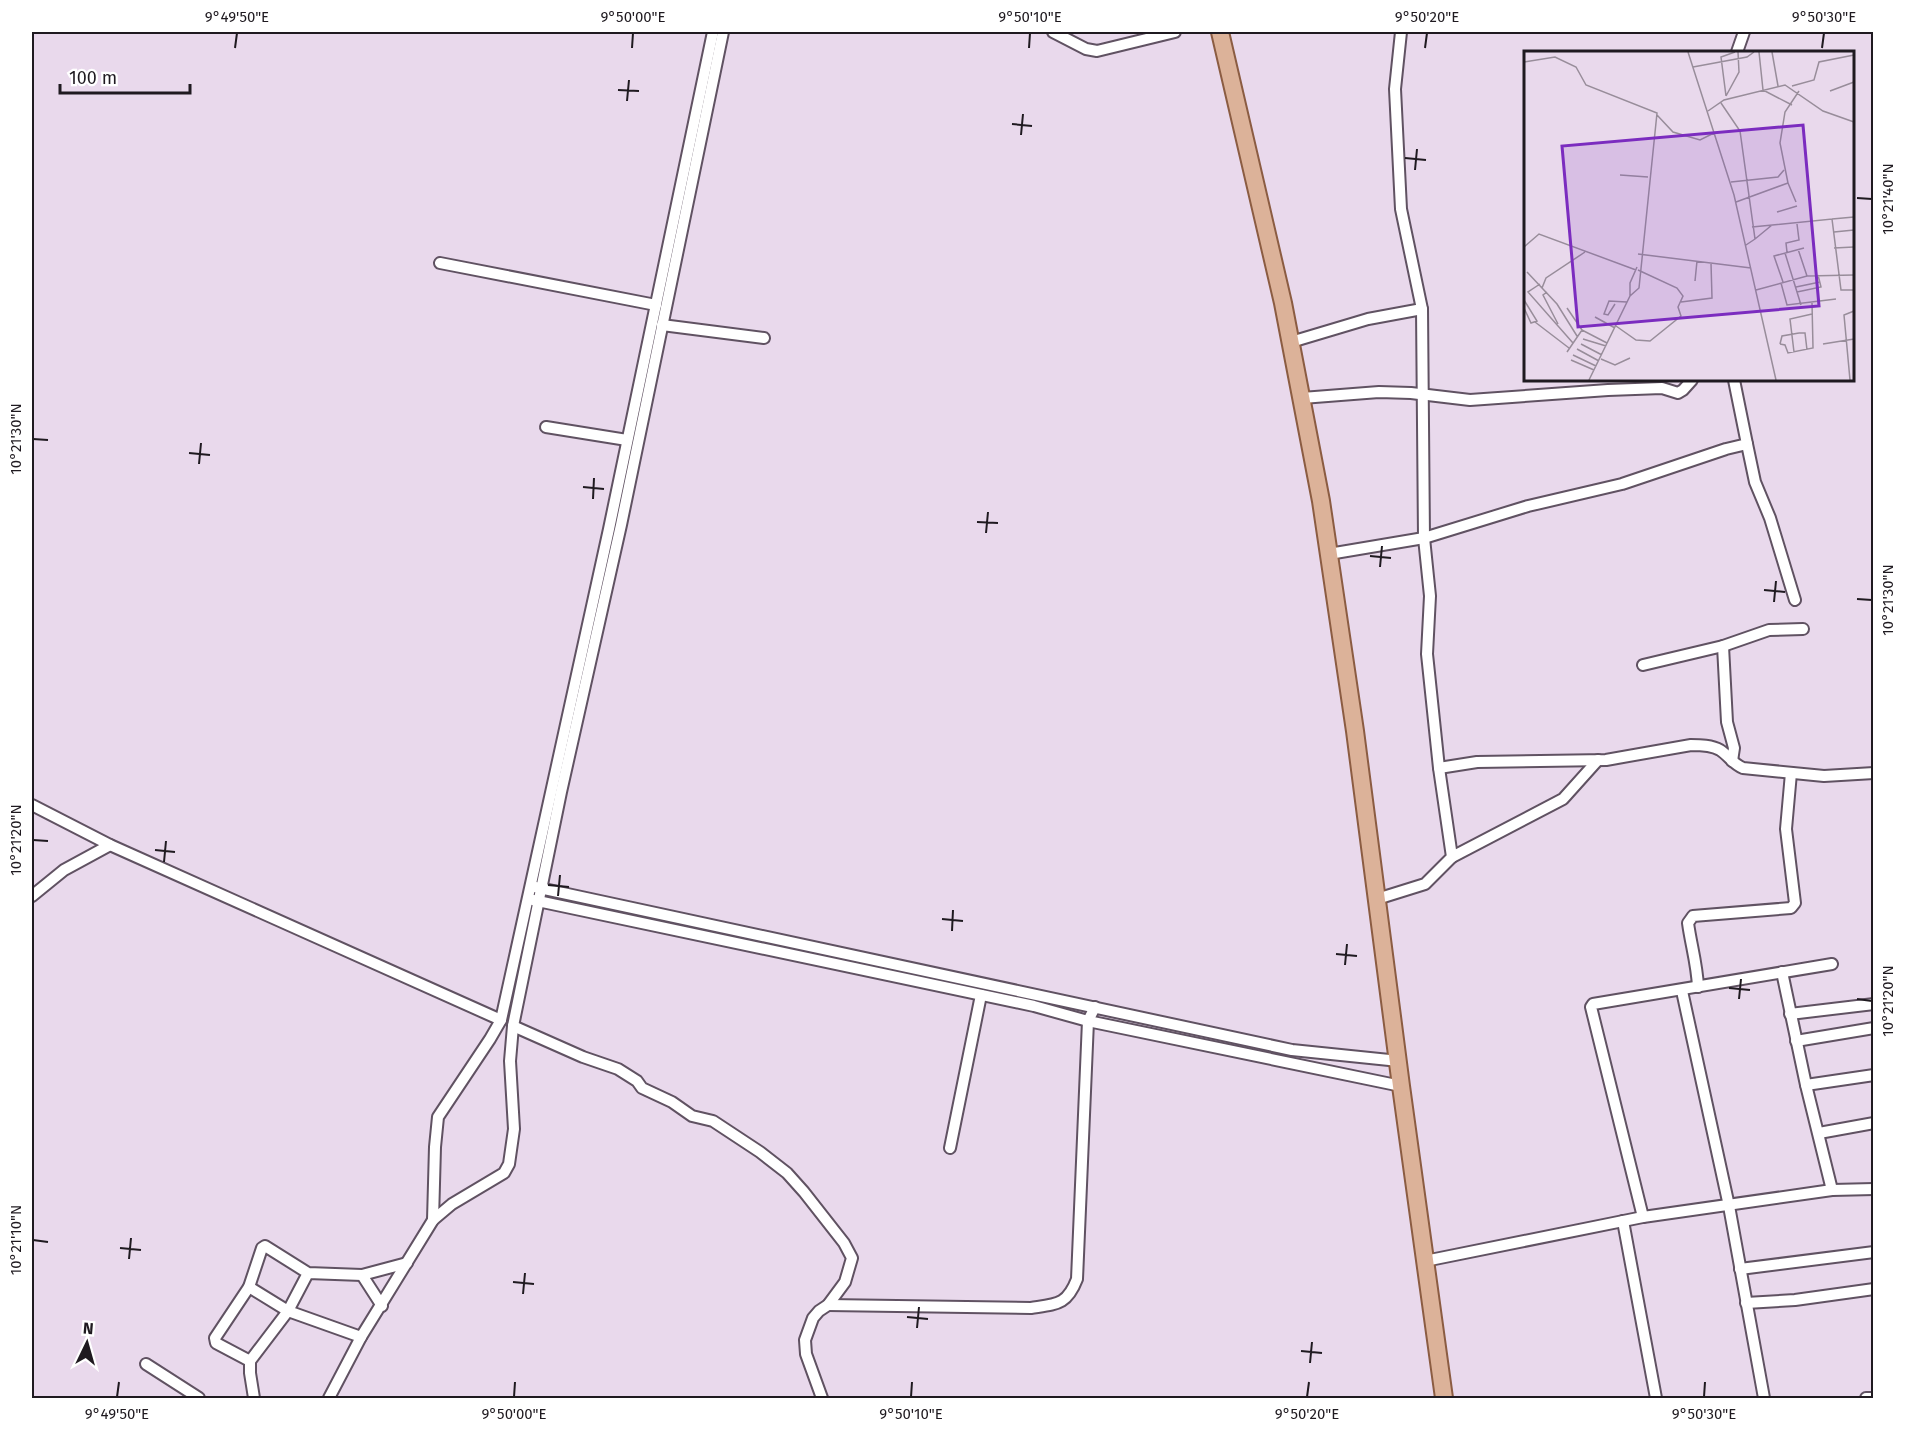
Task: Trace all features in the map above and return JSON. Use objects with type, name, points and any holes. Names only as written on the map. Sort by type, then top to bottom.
[{"type":"main road","points":[[1220,32],[1291,342],[1329,554],[1444,1398]]},
{"type":"street","points":[[433,1220],[438,1117],[501,1020],[713,32]]},
{"type":"street","points":[[329,1398],[361,1337],[433,1220],[452,1204],[504,1173],[509,1164],[514,1129],[510,1061],[513,1026],[621,525],[723,32]]},
{"type":"street","points":[[1053,32],[1092,51],[1103,51],[1176,32]]},
{"type":"street","points":[[1401,32],[1395,89],[1401,209],[1422,309],[1424,538],[1430,596],[1427,654],[1439,768],[1452,857]]},
{"type":"street","points":[[1737,51],[1744,32]]},
{"type":"street","points":[[440,263],[656,305]]},
{"type":"street","points":[[1291,342],[1368,319],[1422,309]]},
{"type":"street","points":[[662,325],[764,338]]},
{"type":"street","points":[[1302,398],[1379,392],[1424,394],[1470,400],[1662,388],[1678,393],[1691,381]]},
{"type":"street","points":[[1734,381],[1755,482],[1770,518],[1795,600]]},
{"type":"street","points":[[546,427],[627,440]]},
{"type":"street","points":[[1329,554],[1424,538],[1528,506],[1622,484],[1747,444]]},
{"type":"street","points":[[1643,665],[1723,646],[1769,630],[1803,629]]},
{"type":"street","points":[[1723,646],[1727,722],[1734,748],[1732,761]]},
{"type":"street","points":[[1439,768],[1477,762],[1616,759],[1702,745],[1719,749],[1734,765],[1743,768],[1824,776],[1874,773]]},
{"type":"street","points":[[1377,899],[1425,884],[1452,857],[1563,798],[1598,760]]},
{"type":"street","points":[[1698,987],[1688,923],[1693,916],[1791,908],[1795,903],[1786,829],[1791,773]]},
{"type":"street","points":[[32,805],[110,844],[501,1020]]},
{"type":"street","points":[[32,896],[64,870],[110,844]]},
{"type":"street","points":[[530,886],[1292,1050],[1399,1060]]},
{"type":"street","points":[[527,899],[1034,1006],[1088,1021],[1401,1086]]},
{"type":"street","points":[[1643,1217],[1592,1007],[1597,1003],[1682,991],[1833,964]]},
{"type":"street","points":[[1782,972],[1806,1085],[1832,1190]]},
{"type":"street","points":[[1682,991],[1729,1206],[1764,1398]]},
{"type":"street","points":[[950,1148],[981,995]]},
{"type":"street","points":[[1790,1014],[1874,1004]]},
{"type":"street","points":[[828,1305],[1031,1308],[1056,1304],[1071,1294],[1077,1279],[1088,1021],[1095,1007]]},
{"type":"street","points":[[513,1026],[583,1057],[618,1069],[642,1088],[672,1102],[687,1113],[713,1121],[787,1173],[804,1192],[851,1254],[852,1262],[845,1282],[828,1305],[813,1318],[805,1340],[806,1354],[822,1398]]},
{"type":"street","points":[[1796,1041],[1874,1028]]},
{"type":"street","points":[[1806,1085],[1874,1074]]},
{"type":"street","points":[[1819,1134],[1874,1123]]},
{"type":"street","points":[[1425,1261],[1643,1217],[1832,1190],[1874,1189]]},
{"type":"street","points":[[1623,1221],[1656,1398]]},
{"type":"street","points":[[250,1361],[215,1340],[249,1287],[262,1248],[266,1246],[308,1273],[362,1275],[407,1263]]},
{"type":"street","points":[[1740,1269],[1874,1252]]},
{"type":"street","points":[[254,1398],[250,1361],[288,1311],[308,1273]]},
{"type":"street","points":[[362,1275],[382,1306]]},
{"type":"street","points":[[249,1287],[288,1311],[361,1337]]},
{"type":"street","points":[[1746,1303],[1795,1300],[1874,1289]]},
{"type":"street","points":[[146,1364],[199,1398]]},
{"type":"street","points":[[1866,1398],[1874,1398]]}]
